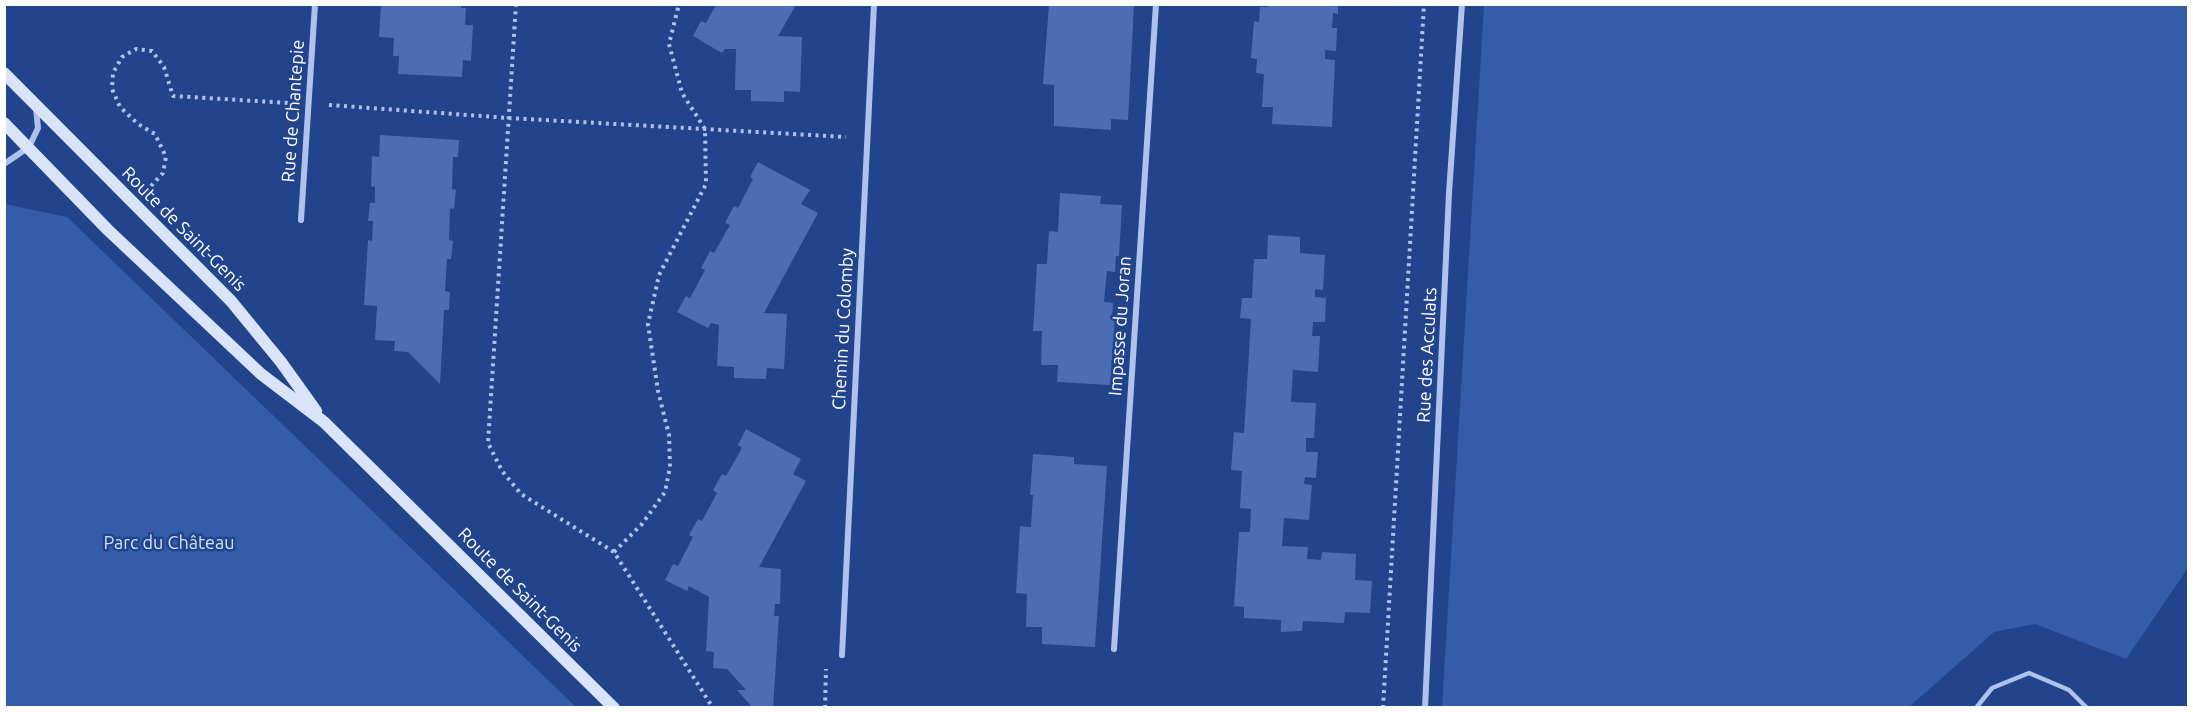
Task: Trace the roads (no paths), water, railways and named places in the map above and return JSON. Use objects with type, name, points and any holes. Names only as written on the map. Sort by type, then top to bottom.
[{"type":"main road","name":"Route de Saint-Genis","points":[[4,74],[231,301],[281,362],[324,422]]},
{"type":"main road","name":"Route de Saint-Genis","points":[[4,123],[108,230],[261,374],[324,422],[614,708]]},
{"type":"street","name":"Rue de Chantepie","points":[[301,220],[315,4]]},
{"type":"street","name":"Chemin du Colomby","points":[[842,655],[874,4]]},
{"type":"street","name":"Impasse du Joran","points":[[1114,649],[1156,4]]},
{"type":"street","name":"Rue des Acculats","points":[[1425,708],[1449,193],[1462,4]]},
{"type":"street","points":[[4,164],[29,147],[38,128],[36,105]]},
{"type":"lane","points":[[1976,708],[1992,688],[2029,673],[2069,690],[2087,708]]},
{"type":"park label","name":"Parc du Château","points":[[169,543]]}]
